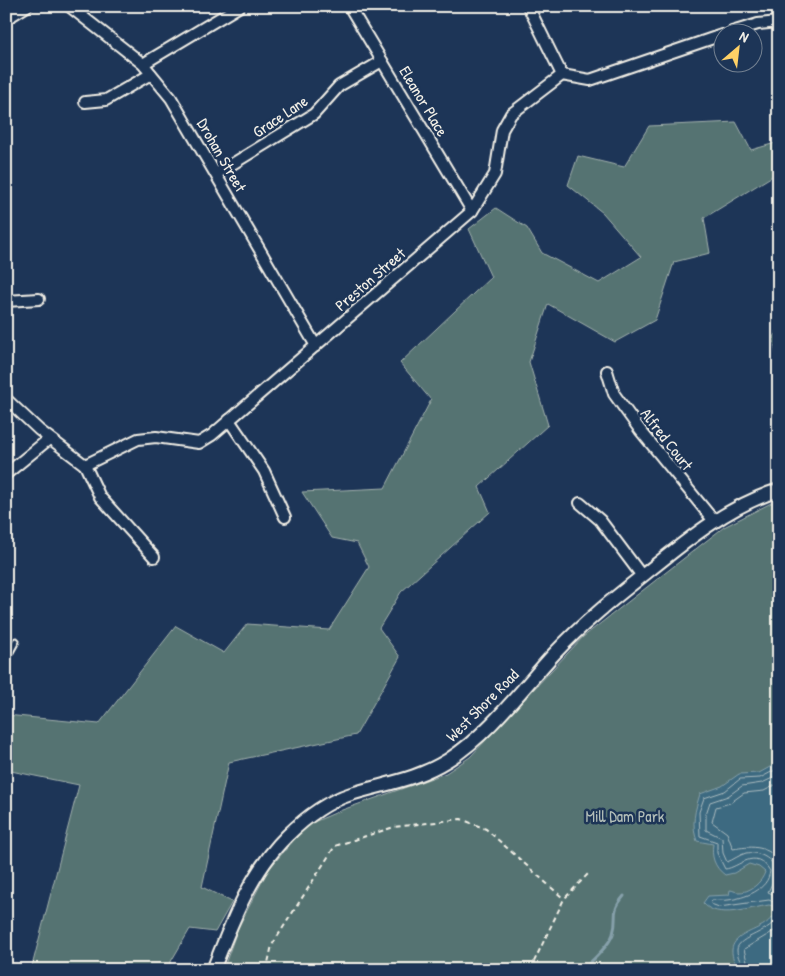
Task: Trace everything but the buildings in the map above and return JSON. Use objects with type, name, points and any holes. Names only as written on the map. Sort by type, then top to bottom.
[{"type":"street","points":[[6,19],[27,6]]},
{"type":"street","name":"Drohan Street","points":[[69,6],[143,64],[171,98],[316,346]]},
{"type":"street","points":[[143,64],[240,6]]},
{"type":"street","name":"Eleanor Place","points":[[349,6],[472,211]]},
{"type":"street","points":[[528,6],[562,75],[590,80],[712,38]]},
{"type":"street","points":[[762,24],[779,22]]},
{"type":"street","name":"Grace Lane","points":[[216,174],[314,114],[339,86],[382,61]]},
{"type":"street","points":[[85,102],[106,100],[151,74]]},
{"type":"street","name":"Preston Street","points":[[85,465],[138,439],[156,437],[199,443],[229,420],[472,211],[495,174],[502,130],[511,114],[562,75]]},
{"type":"street","points":[[6,301],[39,298]]},
{"type":"street","name":"Alfred Court","points":[[607,371],[614,394],[714,521]]},
{"type":"street","points":[[6,399],[49,439],[85,465],[100,497],[154,557]]},
{"type":"street","points":[[229,420],[264,472],[284,517]]},
{"type":"street","points":[[6,474],[49,439]]},
{"type":"street","name":"West Shore Road","points":[[213,970],[236,916],[256,878],[276,848],[295,828],[332,802],[351,794],[408,780],[455,755],[489,724],[577,630],[642,576],[714,521],[748,502],[779,490]]},
{"type":"street","points":[[580,503],[600,520],[642,576]]},
{"type":"lane","points":[[6,659],[16,642]]},
{"type":"path","points":[[271,970],[268,963],[272,944],[335,846],[394,827],[461,819],[486,829],[564,899]]},
{"type":"path","points":[[530,970],[564,899],[589,873]]},
{"type":"green space","points":[[736,122],[751,150],[779,142],[779,172],[704,218],[710,253],[674,262],[655,320],[615,342],[548,304],[529,362],[548,425],[479,487],[490,512],[401,592],[379,628],[400,657],[356,735],[229,762],[202,887],[232,902],[215,932],[190,929],[166,970],[31,970],[79,785],[6,770],[6,715],[99,724],[176,626],[224,653],[247,624],[329,630],[369,567],[357,543],[332,538],[302,492],[385,488],[431,400],[400,363],[491,277],[469,229],[496,208],[527,228],[542,253],[599,283],[641,257],[603,213],[568,185],[578,156],[624,167],[649,126]]},
{"type":"green space","points":[[779,328],[779,368],[773,337]]},
{"type":"green space","name":"Mill Dam Park","points":[[779,499],[779,970],[223,970],[238,928],[268,870],[307,825],[342,810],[446,773],[470,757],[583,637],[724,527]]},
{"type":"water","points":[[779,762],[779,970],[739,970],[732,956],[733,945],[739,938],[767,923],[772,916],[773,906],[725,912],[709,908],[703,903],[708,896],[729,895],[730,890],[742,892],[751,889],[758,883],[765,872],[759,867],[749,864],[734,873],[725,875],[721,872],[714,861],[712,853],[713,844],[697,841],[694,829],[695,812],[700,794],[722,786],[739,774],[759,773]]},
{"type":"waterway","points":[[581,970],[600,953],[611,938],[615,928],[617,907],[624,896]]}]
